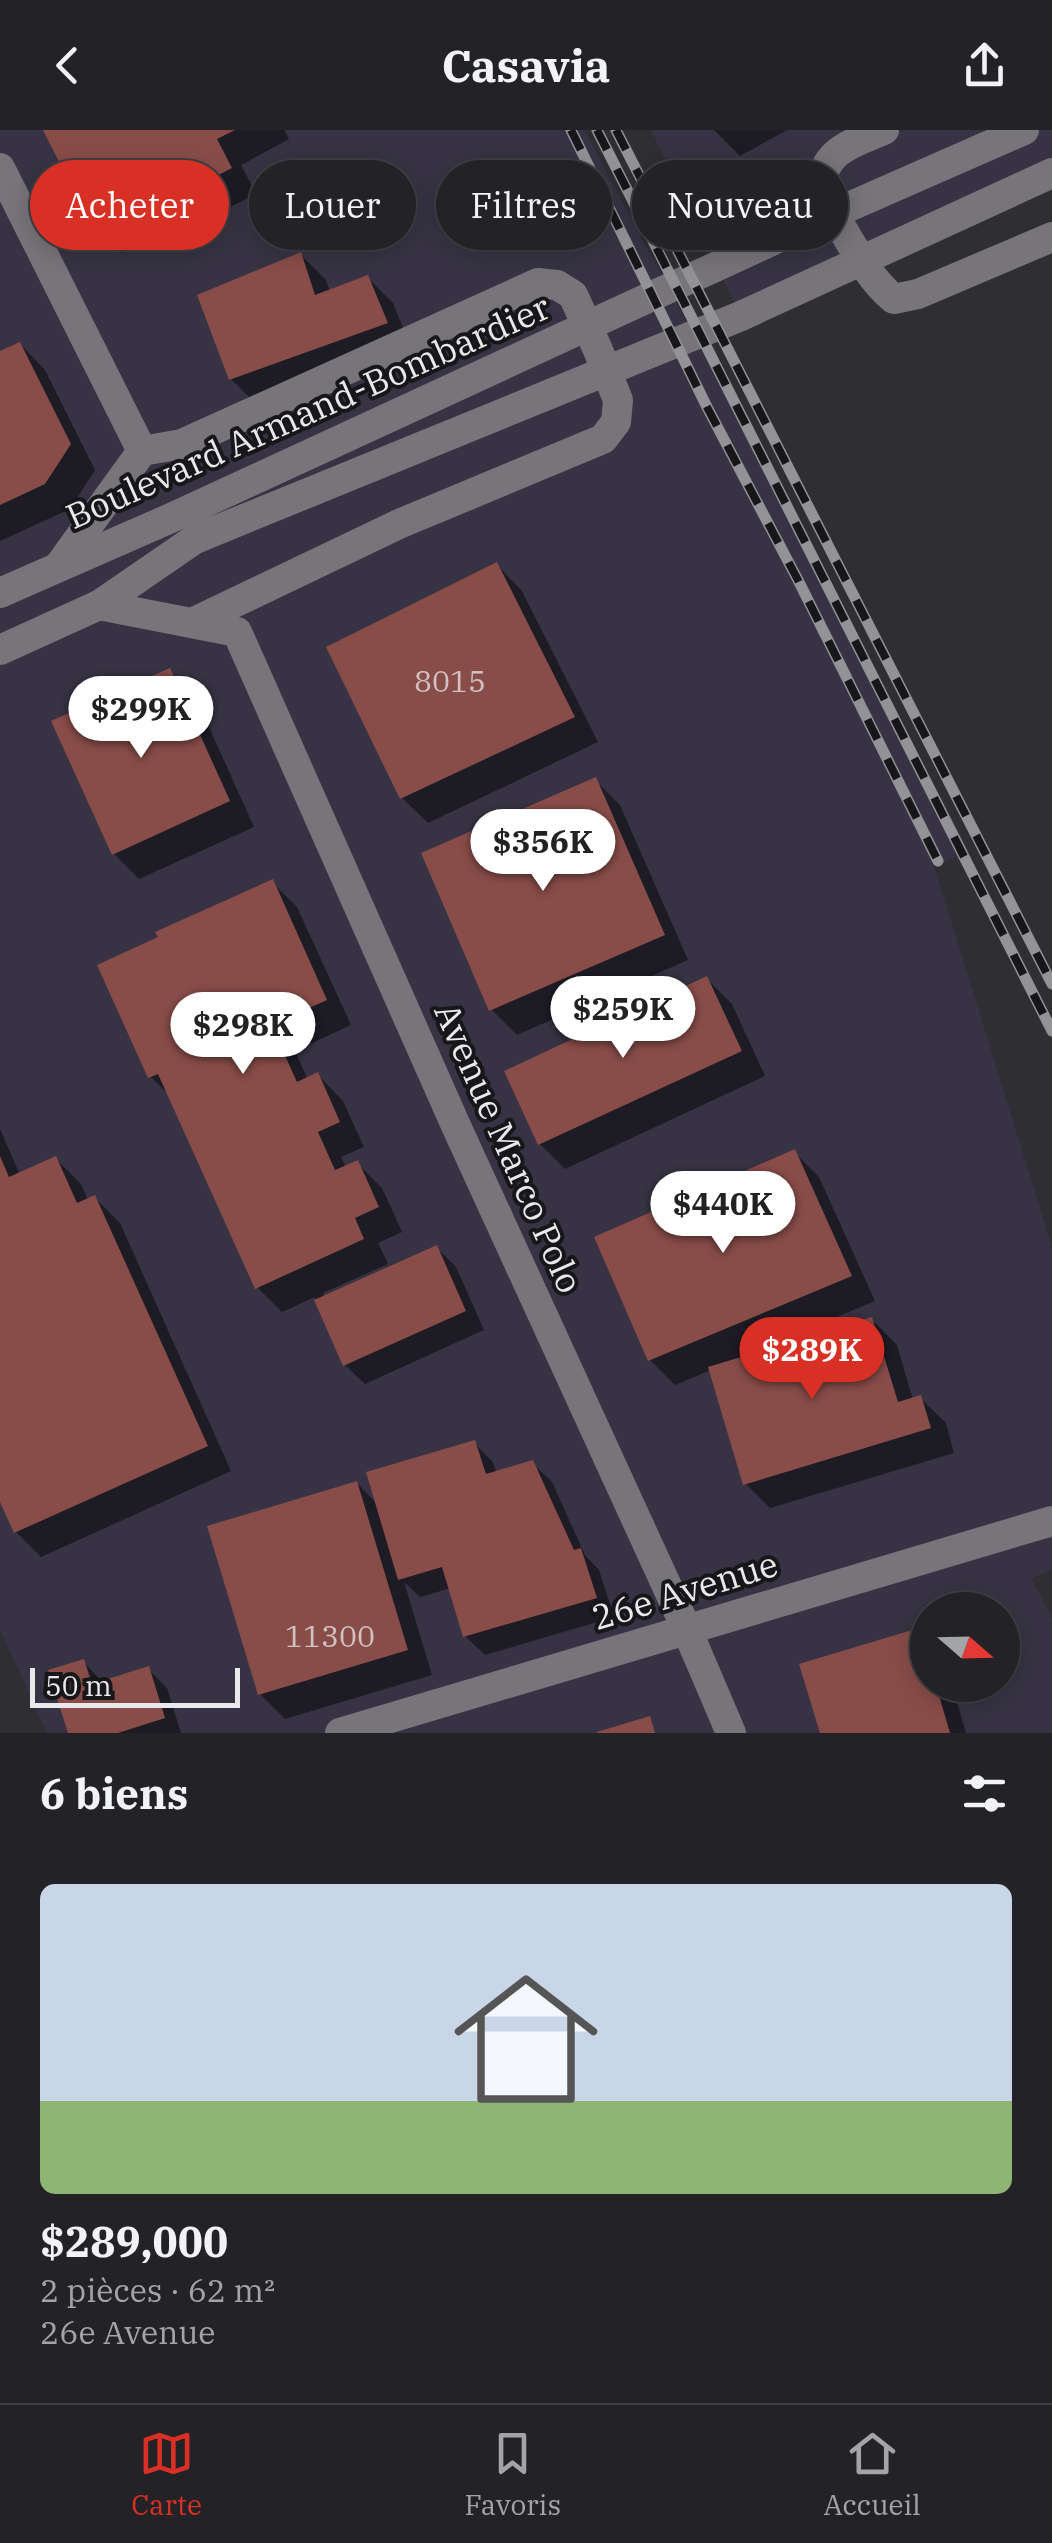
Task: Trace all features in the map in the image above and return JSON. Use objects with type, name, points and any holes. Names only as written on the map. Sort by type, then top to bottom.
[{"type":"street","points":[[884,130],[845,147],[822,167],[819,190],[876,286],[894,299],[918,294],[1052,237]]},
{"type":"street","name":"Boulevard Armand-Bombardier","points":[[0,593],[1024,130]]},
{"type":"street","points":[[0,168],[142,451]]},
{"type":"street","name":"Boulevard Armand-Bombardier","points":[[0,650],[99,605],[196,539],[742,316],[1052,172]]},
{"type":"street","name":"Boulevard Armand-Bombardier","points":[[59,566],[142,451],[182,444],[538,283],[557,285],[573,296],[618,400],[616,422],[602,439],[399,524],[196,621]]},
{"type":"street","points":[[99,605],[196,621]]},
{"type":"street","name":"Avenue Marco Polo","points":[[196,621],[237,632],[456,1128],[688,1630],[731,1733]]},
{"type":"street","name":"26e Avenue","points":[[340,1733],[1052,1521]]},
{"type":"shaded area","points":[[0,130],[584,130],[600,160],[436,160],[436,250],[612,250],[612,182],[632,220],[632,250],[648,250],[969,851],[934,866],[1052,1247],[1052,1570],[1031,1578],[1052,1618],[1052,1733],[47,1733],[0,1629]]},
{"type":"shaded area","points":[[651,130],[1052,130],[1052,173],[741,316],[709,250],[848,250],[848,160],[666,160]]},
{"type":"building","points":[[43,130],[235,130],[217,139],[228,160],[58,160]]},
{"type":"building","points":[[301,252],[315,295],[368,275],[388,323],[229,380],[197,295]]},
{"type":"building","points":[[20,342],[71,444],[45,484],[0,505],[0,351]]},
{"type":"building","points":[[497,562],[575,717],[400,799],[326,647]]},
{"type":"building","points":[[170,668],[230,801],[112,855],[51,721]]},
{"type":"building","points":[[596,777],[665,935],[489,1011],[421,853]]},
{"type":"building","points":[[273,879],[327,1000],[271,1025],[297,1082],[318,1072],[340,1122],[318,1132],[335,1170],[358,1160],[379,1207],[355,1218],[364,1239],[255,1289],[158,1074],[148,1078],[97,965],[158,937],[155,932]]},
{"type":"building","points":[[707,976],[742,1051],[538,1145],[504,1071]]},
{"type":"building","points":[[795,1149],[852,1276],[648,1361],[594,1237]]},
{"type":"building","points":[[0,1156],[9,1177],[56,1156],[77,1203],[95,1195],[208,1446],[14,1533],[0,1502]]},
{"type":"building","points":[[437,1245],[466,1311],[343,1366],[314,1300]]},
{"type":"building","points":[[872,1317],[898,1402],[921,1395],[931,1428],[743,1485],[708,1367]]},
{"type":"building","points":[[475,1440],[486,1474],[533,1460],[574,1550],[581,1548],[597,1598],[463,1637],[442,1567],[398,1580],[366,1472]]},
{"type":"building","points":[[357,1481],[408,1650],[258,1695],[207,1526]]},
{"type":"building","points":[[910,1631],[910,1702],[941,1702],[950,1733],[820,1733],[799,1664]]},
{"type":"building","points":[[84,1659],[92,1684],[149,1666],[165,1718],[118,1733],[68,1733],[48,1670]]},
{"type":"building","points":[[650,1716],[655,1733],[597,1733],[597,1732]]},
{"type":"railway","points":[[571,130],[938,861]]},
{"type":"railway","points":[[597,130],[1052,1031]]},
{"type":"railway","points":[[616,130],[1052,984]]}]
